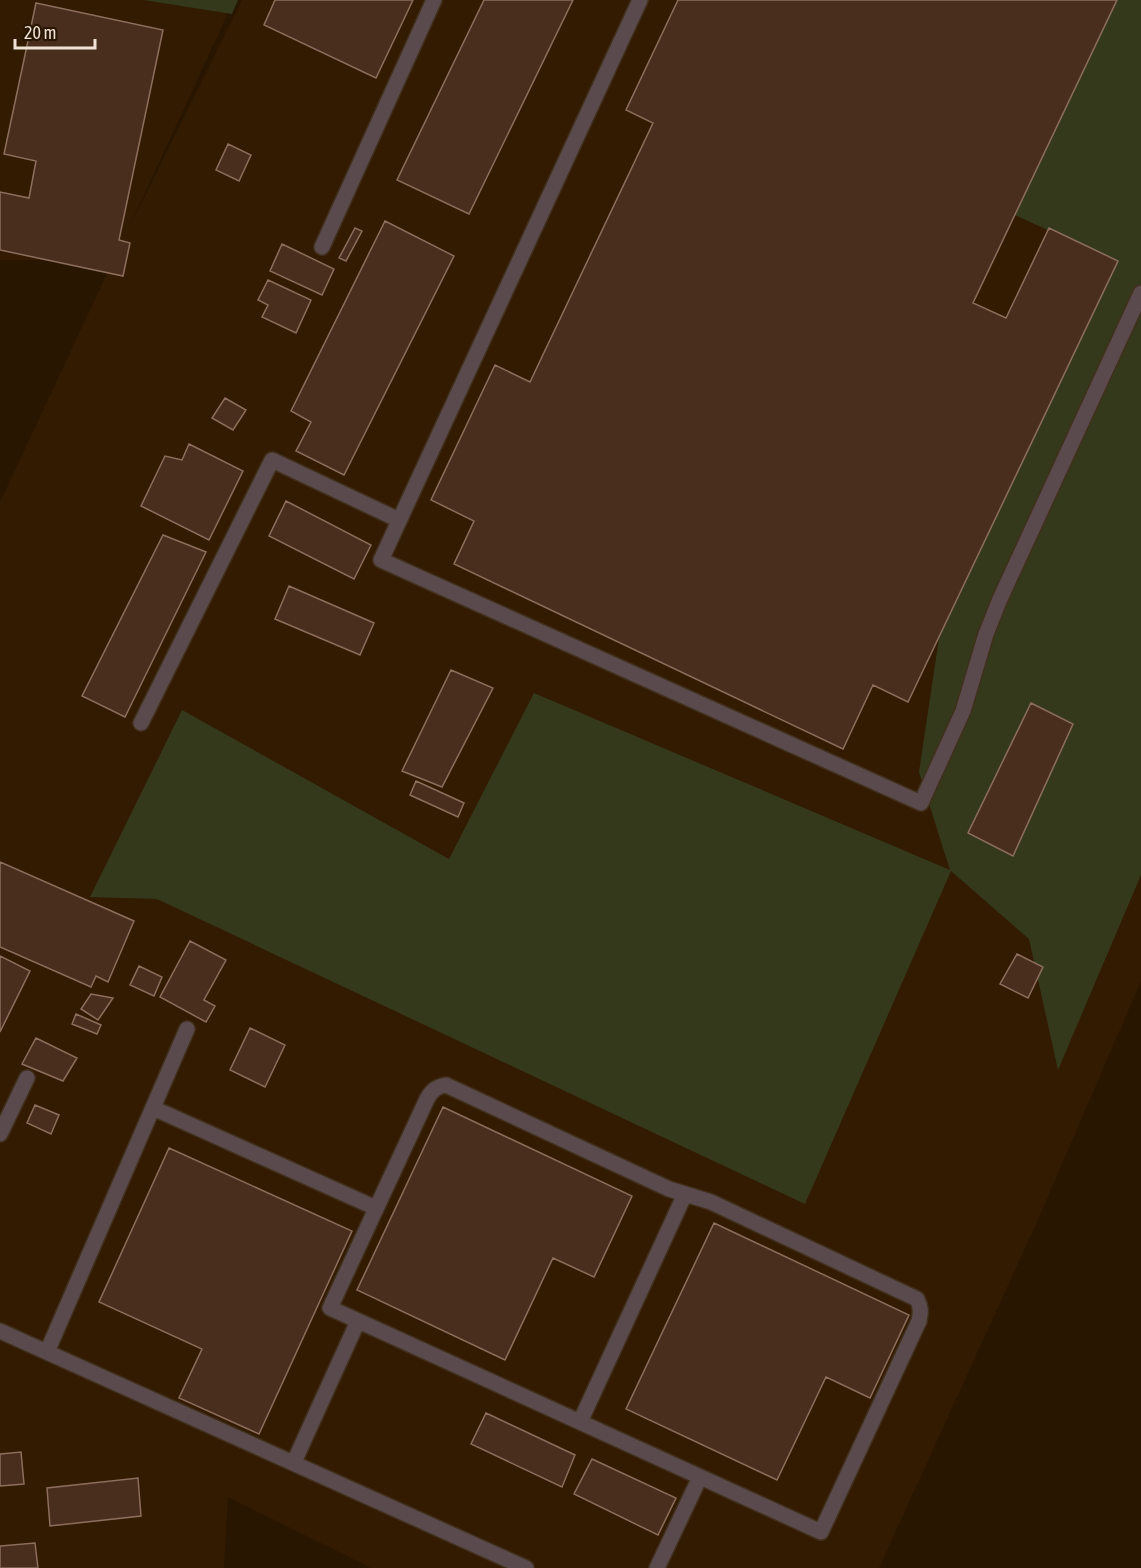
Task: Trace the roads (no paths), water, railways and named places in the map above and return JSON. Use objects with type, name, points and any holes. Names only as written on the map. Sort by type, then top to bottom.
[{"type":"lane","points":[[322,247],[434,0]]},
{"type":"lane","points":[[640,0],[381,560],[921,803],[963,711],[986,634],[1000,599],[1141,293]]},
{"type":"lane","points":[[141,723],[272,460],[399,520]]},
{"type":"lane","points":[[47,1352],[187,1029]]},
{"type":"lane","points":[[0,1134],[27,1078]]},
{"type":"lane","points":[[446,1085],[669,1189],[711,1202],[911,1295],[917,1299],[921,1312],[919,1321],[820,1532],[330,1308],[376,1208],[427,1099],[438,1086],[446,1085]]},
{"type":"lane","points":[[153,1108],[376,1208]]},
{"type":"lane","points":[[580,1422],[686,1194]]},
{"type":"lane","points":[[294,1462],[358,1321]]},
{"type":"lane","points":[[0,1331],[526,1568]]},
{"type":"lane","points":[[657,1568],[700,1477]]}]
